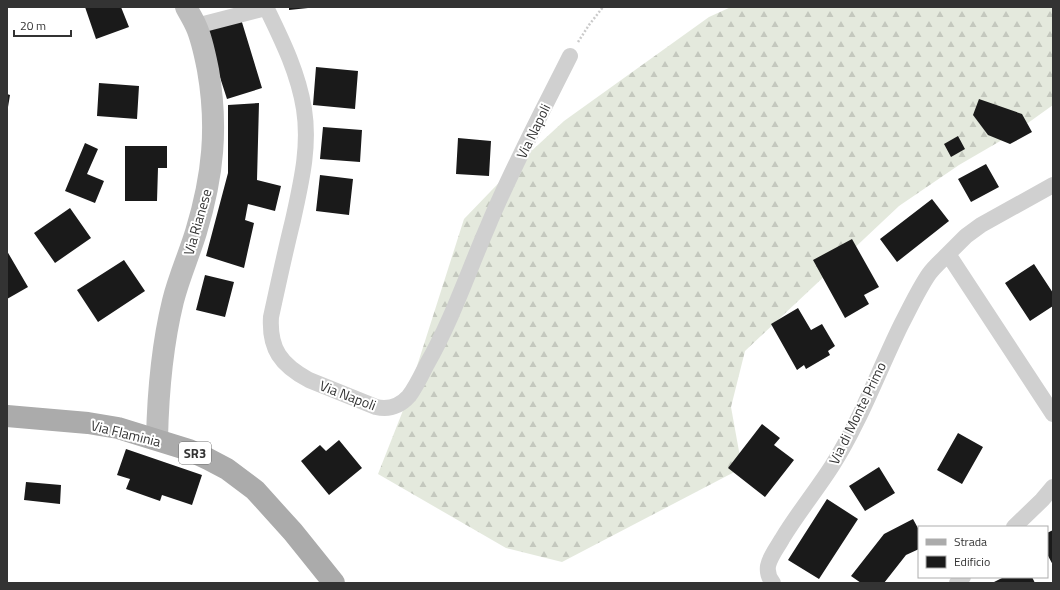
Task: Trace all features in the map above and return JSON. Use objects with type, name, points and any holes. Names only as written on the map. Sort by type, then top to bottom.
[{"type":"main road","name":"Via Rianese","points":[[157,439],[160,385],[168,324],[177,287],[201,214],[213,150],[214,132],[212,99],[204,51],[196,26],[186,7]]},
{"type":"main road","name":"Via Flaminia","points":[[7,416],[102,424],[157,439],[189,450],[208,459],[227,469],[247,484],[264,500],[288,526],[334,583]]},
{"type":"street","points":[[196,26],[266,7]]},
{"type":"street","name":"Via Napoli","points":[[266,7],[285,45],[295,72],[304,108],[307,141],[301,185],[271,318],[271,339],[278,355],[292,370],[302,377],[381,408],[388,408],[399,404],[410,394],[434,353],[452,314],[489,224],[570,56]]},
{"type":"street","name":"Via di Monte Primo","points":[[770,578],[768,567],[772,556],[842,449],[862,410],[888,351],[928,275],[966,236],[981,225],[1053,185]]},
{"type":"street","points":[[948,254],[1053,414]]},
{"type":"street","points":[[1015,526],[1053,487]]},
{"type":"path","points":[[570,56],[602,7]]},
{"type":"green space","points":[[731,7],[1053,7],[1053,105],[1014,133],[959,165],[899,206],[745,351],[731,407],[742,468],[562,562],[506,548],[378,474],[402,413],[464,219],[514,167],[564,121],[709,17]]},
{"type":"building","points":[[85,7],[121,7],[129,27],[96,39]]},
{"type":"building","points":[[289,7],[308,7],[308,8],[289,10]]},
{"type":"building","points":[[241,19],[262,88],[227,99],[205,31]]},
{"type":"building","points":[[316,67],[358,71],[355,109],[313,105]]},
{"type":"building","points":[[99,83],[139,86],[137,119],[97,116]]},
{"type":"building","points":[[7,94],[10,95],[8,107],[7,107]]},
{"type":"building","points":[[979,99],[1022,114],[1032,132],[1010,144],[988,135],[973,115]]},
{"type":"building","points":[[259,103],[257,180],[281,186],[275,211],[248,204],[245,220],[254,223],[244,268],[206,256],[228,173],[228,105]]},
{"type":"building","points":[[323,127],[362,130],[360,162],[320,159]]},
{"type":"building","points":[[958,136],[965,149],[951,157],[944,144]]},
{"type":"building","points":[[458,138],[491,141],[489,176],[456,174]]},
{"type":"building","points":[[85,143],[98,149],[87,174],[104,181],[95,203],[65,191]]},
{"type":"building","points":[[125,146],[167,146],[167,168],[158,168],[157,201],[125,201]]},
{"type":"building","points":[[986,164],[999,187],[971,202],[958,179]]},
{"type":"building","points":[[320,175],[353,179],[349,215],[316,211]]},
{"type":"building","points":[[932,199],[949,221],[897,262],[880,239]]},
{"type":"building","points":[[70,208],[91,238],[55,263],[34,233]]},
{"type":"building","points":[[852,239],[879,287],[864,295],[869,304],[845,318],[813,260]]},
{"type":"building","points":[[7,251],[28,287],[7,299]]},
{"type":"building","points":[[124,260],[145,291],[98,322],[77,290]]},
{"type":"building","points":[[1034,264],[1053,293],[1053,306],[1030,321],[1005,283]]},
{"type":"building","points":[[205,275],[234,282],[225,317],[196,310]]},
{"type":"building","points":[[798,308],[811,330],[822,324],[835,346],[828,351],[830,355],[806,369],[804,365],[797,370],[771,324]]},
{"type":"building","points":[[762,424],[780,438],[774,445],[794,460],[765,497],[728,468]]},
{"type":"building","points":[[958,433],[983,447],[962,484],[937,470]]},
{"type":"building","points":[[339,440],[362,468],[329,495],[301,461],[320,445],[326,451]]},
{"type":"building","points":[[126,449],[202,475],[192,505],[162,495],[160,501],[126,489],[130,479],[117,475]]},
{"type":"building","points":[[879,467],[895,493],[865,511],[849,486]]},
{"type":"building","points":[[26,482],[61,485],[60,504],[24,500]]},
{"type":"building","points":[[827,499],[858,519],[819,579],[788,560]]},
{"type":"building","points":[[913,519],[918,528],[918,549],[906,555],[884,583],[861,583],[851,576],[884,534]]},
{"type":"building","points":[[1053,530],[1053,565],[1048,556],[1048,532]]},
{"type":"building","points":[[1002,578],[1032,578],[1035,583],[992,583]]}]
